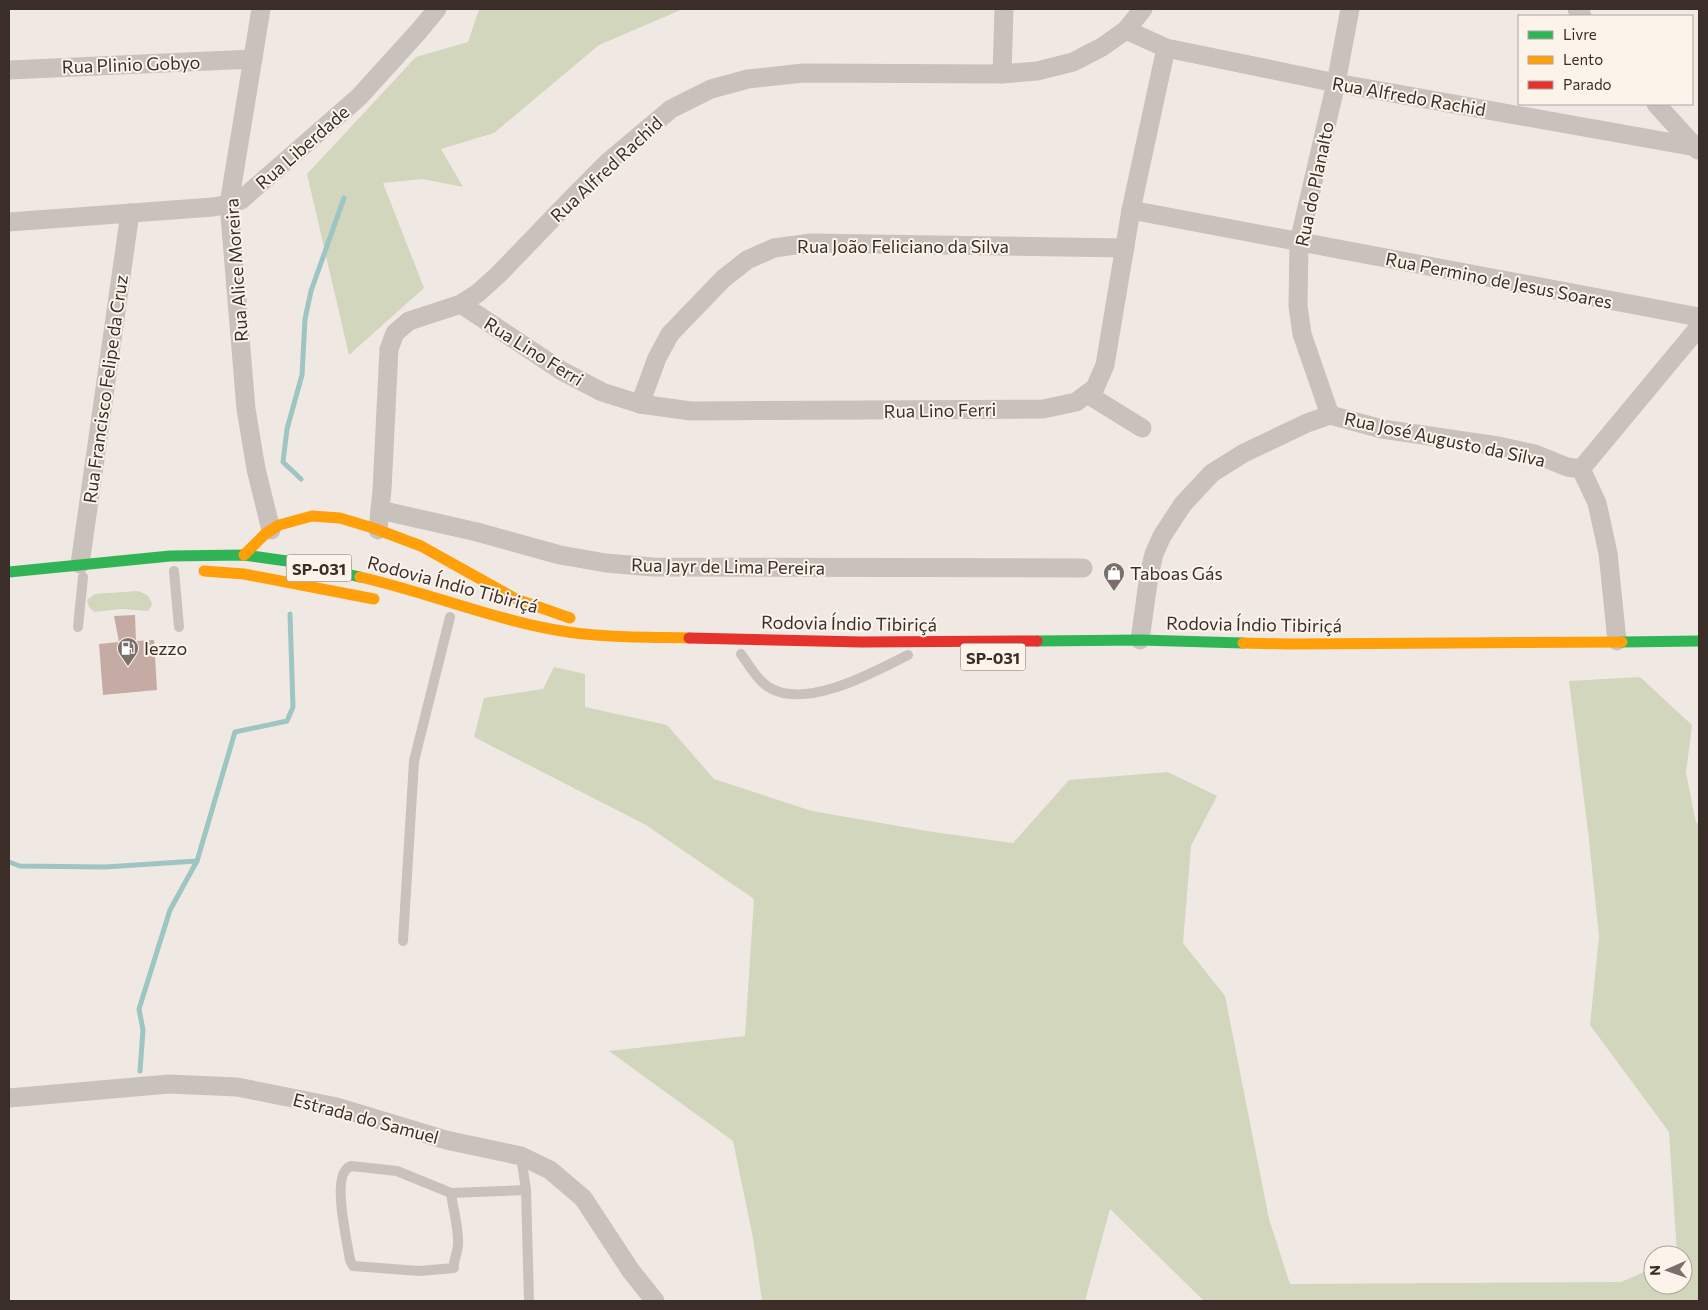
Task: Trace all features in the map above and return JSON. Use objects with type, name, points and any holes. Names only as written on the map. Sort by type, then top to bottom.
[{"type":"highway","points":[[244,555],[262,536],[277,526],[314,516],[343,519],[378,530],[432,552],[516,598],[550,612],[623,636]]},
{"type":"highway","name":"Rodovia Índio Tibiriçá","points":[[9,572],[82,574],[170,556],[244,555],[294,562],[383,582],[513,621],[598,636],[862,642],[1140,640],[1289,644],[1699,641]]},
{"type":"highway","name":"Rodovia Índio Tibiriçá","points":[[178,571],[244,574],[385,602]]},
{"type":"highway","name":"Rodovia Índio Tibiriçá","points":[[879,655],[913,656]]},
{"type":"street","name":"Rua Alice Moreira","points":[[262,9],[229,204],[246,409],[256,469],[271,530]]},
{"type":"street","name":"Rua Liberdade","points":[[9,222],[229,204],[241,200],[359,97],[437,9]]},
{"type":"street","points":[[1002,74],[1004,9]]},
{"type":"street","name":"Rua Alfred Rachid","points":[[378,530],[389,349],[395,333],[409,321],[461,304],[478,294],[608,162],[671,109],[711,89],[748,79],[803,72],[1002,74],[1037,70],[1073,62],[1102,47],[1126,30],[1143,9]]},
{"type":"street","name":"Rua do Planalto","points":[[1330,416],[1302,334],[1298,306],[1300,242],[1336,82],[1350,9]]},
{"type":"street","name":"Rua Alfredo Rachid","points":[[1126,30],[1166,48],[1336,82],[1698,149]]},
{"type":"street","name":"Rua Lino Ferri","points":[[461,304],[562,371],[602,392],[640,404],[691,411],[735,411],[1043,409],[1076,402],[1095,388],[1105,365],[1131,210],[1166,48]]},
{"type":"street","name":"Rua Plinio Gobyo","points":[[9,70],[253,59]]},
{"type":"street","points":[[1657,105],[1698,149]]},
{"type":"street","points":[[1131,210],[1300,242]]},
{"type":"street","name":"Rua Francisco Felipe da Cruz","points":[[82,574],[130,213]]},
{"type":"street","name":"Rua Permino de Jesus Soares","points":[[1300,242],[1699,317]]},
{"type":"street","name":"Rua João Feliciano da Silva","points":[[640,404],[657,358],[670,334],[723,279],[747,260],[774,248],[811,243],[1125,248]]},
{"type":"street","points":[[1617,641],[1606,545],[1597,502],[1580,469],[1699,327]]},
{"type":"street","points":[[1087,394],[1142,428]]},
{"type":"street","name":"Rua José Augusto da Silva","points":[[1140,640],[1149,575],[1154,554],[1162,536],[1183,504],[1212,473],[1244,453],[1308,423],[1330,416],[1382,429],[1498,446],[1534,454],[1580,469]]},
{"type":"street","name":"Rua Jayr de Lima Pereira","points":[[380,510],[477,532],[560,555],[606,563],[663,567],[1083,568]]},
{"type":"street","name":"Estrada do Samuel","points":[[9,1098],[169,1084],[237,1087],[337,1107],[446,1140],[521,1156],[550,1170],[582,1198],[631,1271],[656,1301]]},
{"type":"lane","points":[[178,571],[178,627]]},
{"type":"lane","points":[[78,627],[82,574]]},
{"type":"lane","points":[[403,941],[414,761],[450,617]]},
{"type":"lane","points":[[741,654],[760,679],[773,689],[793,694],[821,692],[848,684],[913,656]]},
{"type":"lane","points":[[521,1156],[526,1190],[529,1301]]},
{"type":"lane","points":[[451,1193],[458,1241],[458,1252],[453,1263],[454,1268],[419,1272],[353,1266],[350,1260],[340,1191],[346,1170],[351,1166],[397,1171],[451,1193],[526,1190]]},
{"type":"green space","points":[[479,9],[683,9],[599,45],[494,133],[441,149],[463,187],[422,179],[383,183],[424,288],[349,355],[307,174],[416,57],[468,42]]},
{"type":"green space","points":[[137,591],[149,597],[152,605],[148,611],[122,609],[94,612],[89,607],[87,600],[95,594]]},
{"type":"green space","points":[[554,667],[585,674],[585,707],[667,725],[714,779],[812,811],[933,832],[1013,843],[1069,780],[1168,772],[1217,796],[1191,846],[1183,943],[1225,996],[1269,1219],[1290,1284],[1621,1282],[1643,1272],[1643,1295],[1693,1295],[1693,1245],[1676,1245],[1669,1132],[1590,1025],[1599,937],[1569,681],[1640,677],[1692,725],[1686,773],[1696,822],[1699,825],[1699,1301],[1204,1301],[1110,1209],[1085,1301],[762,1301],[753,1238],[733,1141],[609,1051],[745,1036],[754,899],[646,825],[474,737],[484,698],[543,689]]},
{"type":"building","name":"Iezzo","points":[[135,615],[136,641],[154,640],[157,690],[103,695],[99,644],[119,642],[114,616]]},
{"type":"waterway","points":[[301,479],[283,462],[287,429],[302,375],[305,319],[311,291],[344,198]]},
{"type":"waterway","points":[[140,1071],[143,1030],[139,1009],[170,910],[197,861],[235,732],[287,721],[293,707],[290,614]]},
{"type":"waterway","points":[[9,862],[20,866],[105,867],[197,861]]},
{"type":"traffic: fast","points":[[9,572],[170,556],[244,555],[294,562],[360,577]]},
{"type":"traffic: fast","points":[[1037,641],[1140,640],[1243,643]]},
{"type":"traffic: fast","points":[[1622,642],[1699,641]]},
{"type":"traffic: slow","points":[[244,555],[265,534],[279,525],[312,516],[340,518],[421,546],[516,599],[570,618]]},
{"type":"traffic: slow","points":[[204,571],[244,574],[374,599]]},
{"type":"traffic: slow","points":[[360,577],[506,619],[556,630],[606,636],[689,638]]},
{"type":"traffic: slow","points":[[1243,643],[1622,642]]},
{"type":"traffic: jam","points":[[689,638],[862,642],[1037,641]]},
{"type":"place","name":"Taboas Gás","points":[[1114,592]]},
{"type":"place","name":"Iezzo","points":[[128,667]]}]
